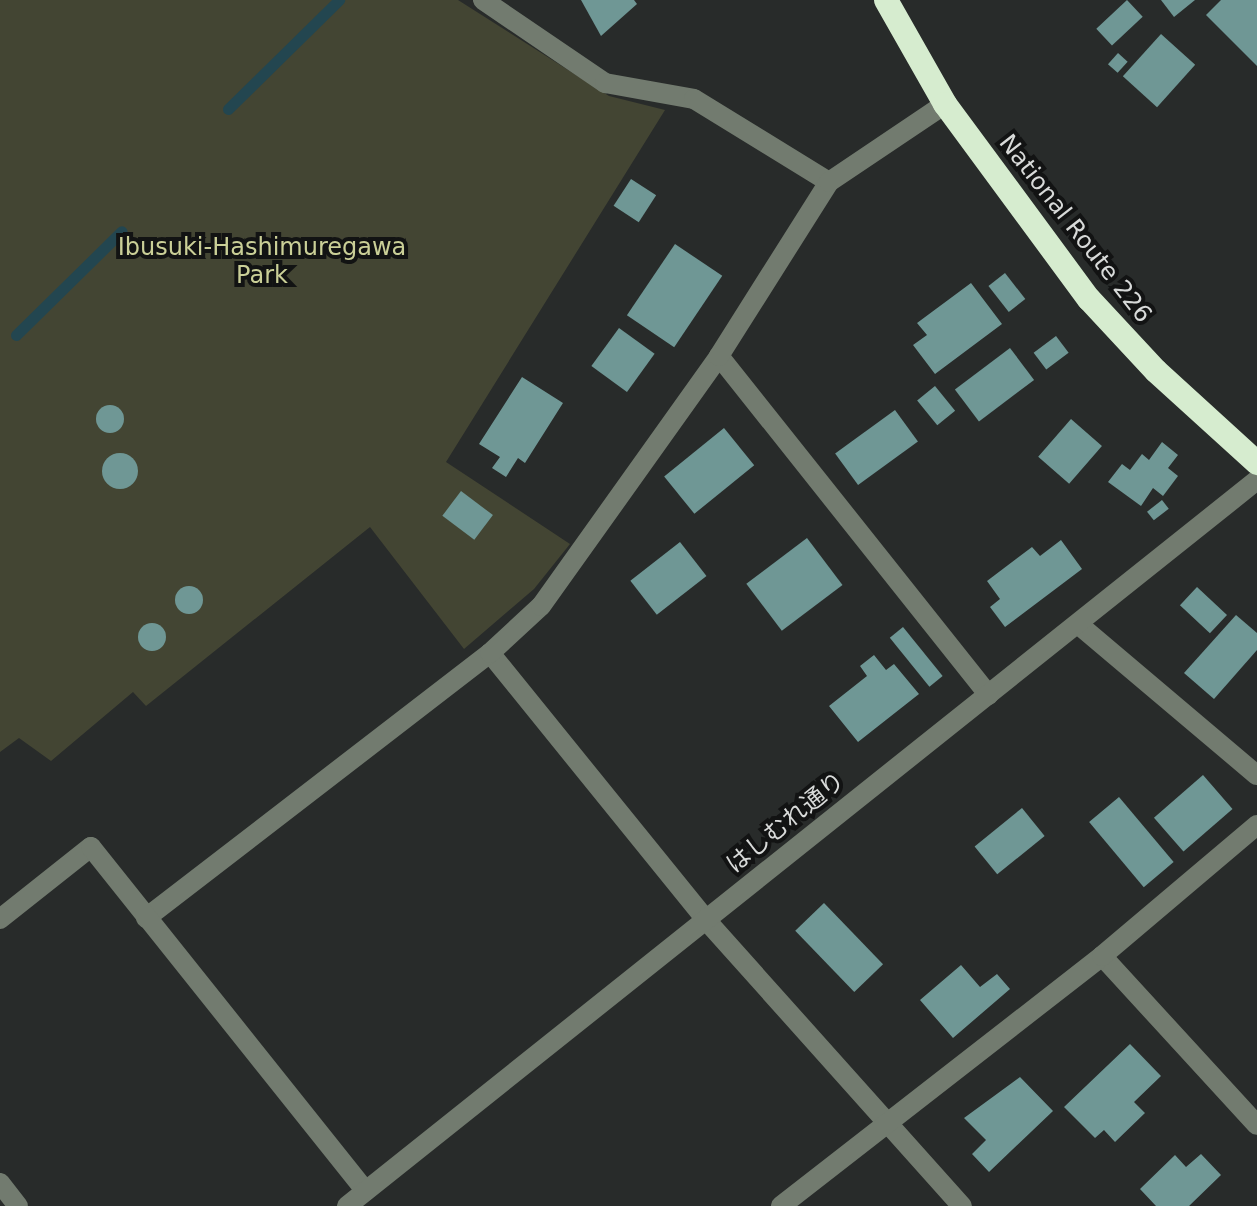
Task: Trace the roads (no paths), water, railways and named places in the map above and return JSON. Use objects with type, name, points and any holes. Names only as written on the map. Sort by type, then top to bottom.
[{"type":"highway","name":"National Route 226","points":[[886,0],[945,104],[1089,299],[1156,371],[1257,463]]},
{"type":"street","points":[[483,0],[605,83],[694,99],[829,182]]},
{"type":"street","points":[[146,918],[490,653],[541,606],[719,356],[829,182],[945,104]]},
{"type":"street","points":[[719,356],[989,695]]},
{"type":"street","name":"はしむれ通り","points":[[347,1206],[1257,480]]},
{"type":"street","points":[[1078,624],[1257,775]]},
{"type":"street","points":[[490,653],[706,920],[962,1206]]},
{"type":"street","points":[[781,1206],[1102,956],[1257,825]]},
{"type":"street","points":[[0,919],[91,847],[366,1191]]},
{"type":"street","points":[[1102,956],[1257,1125]]},
{"type":"street","points":[[0,1183],[18,1206]]},
{"type":"waterway","points":[[228,109],[339,0]]},
{"type":"waterway","points":[[16,335],[122,231]]},
{"type":"park label","name":"Ibusuki-Hashimuregawa Park","points":[[262,262]]}]
